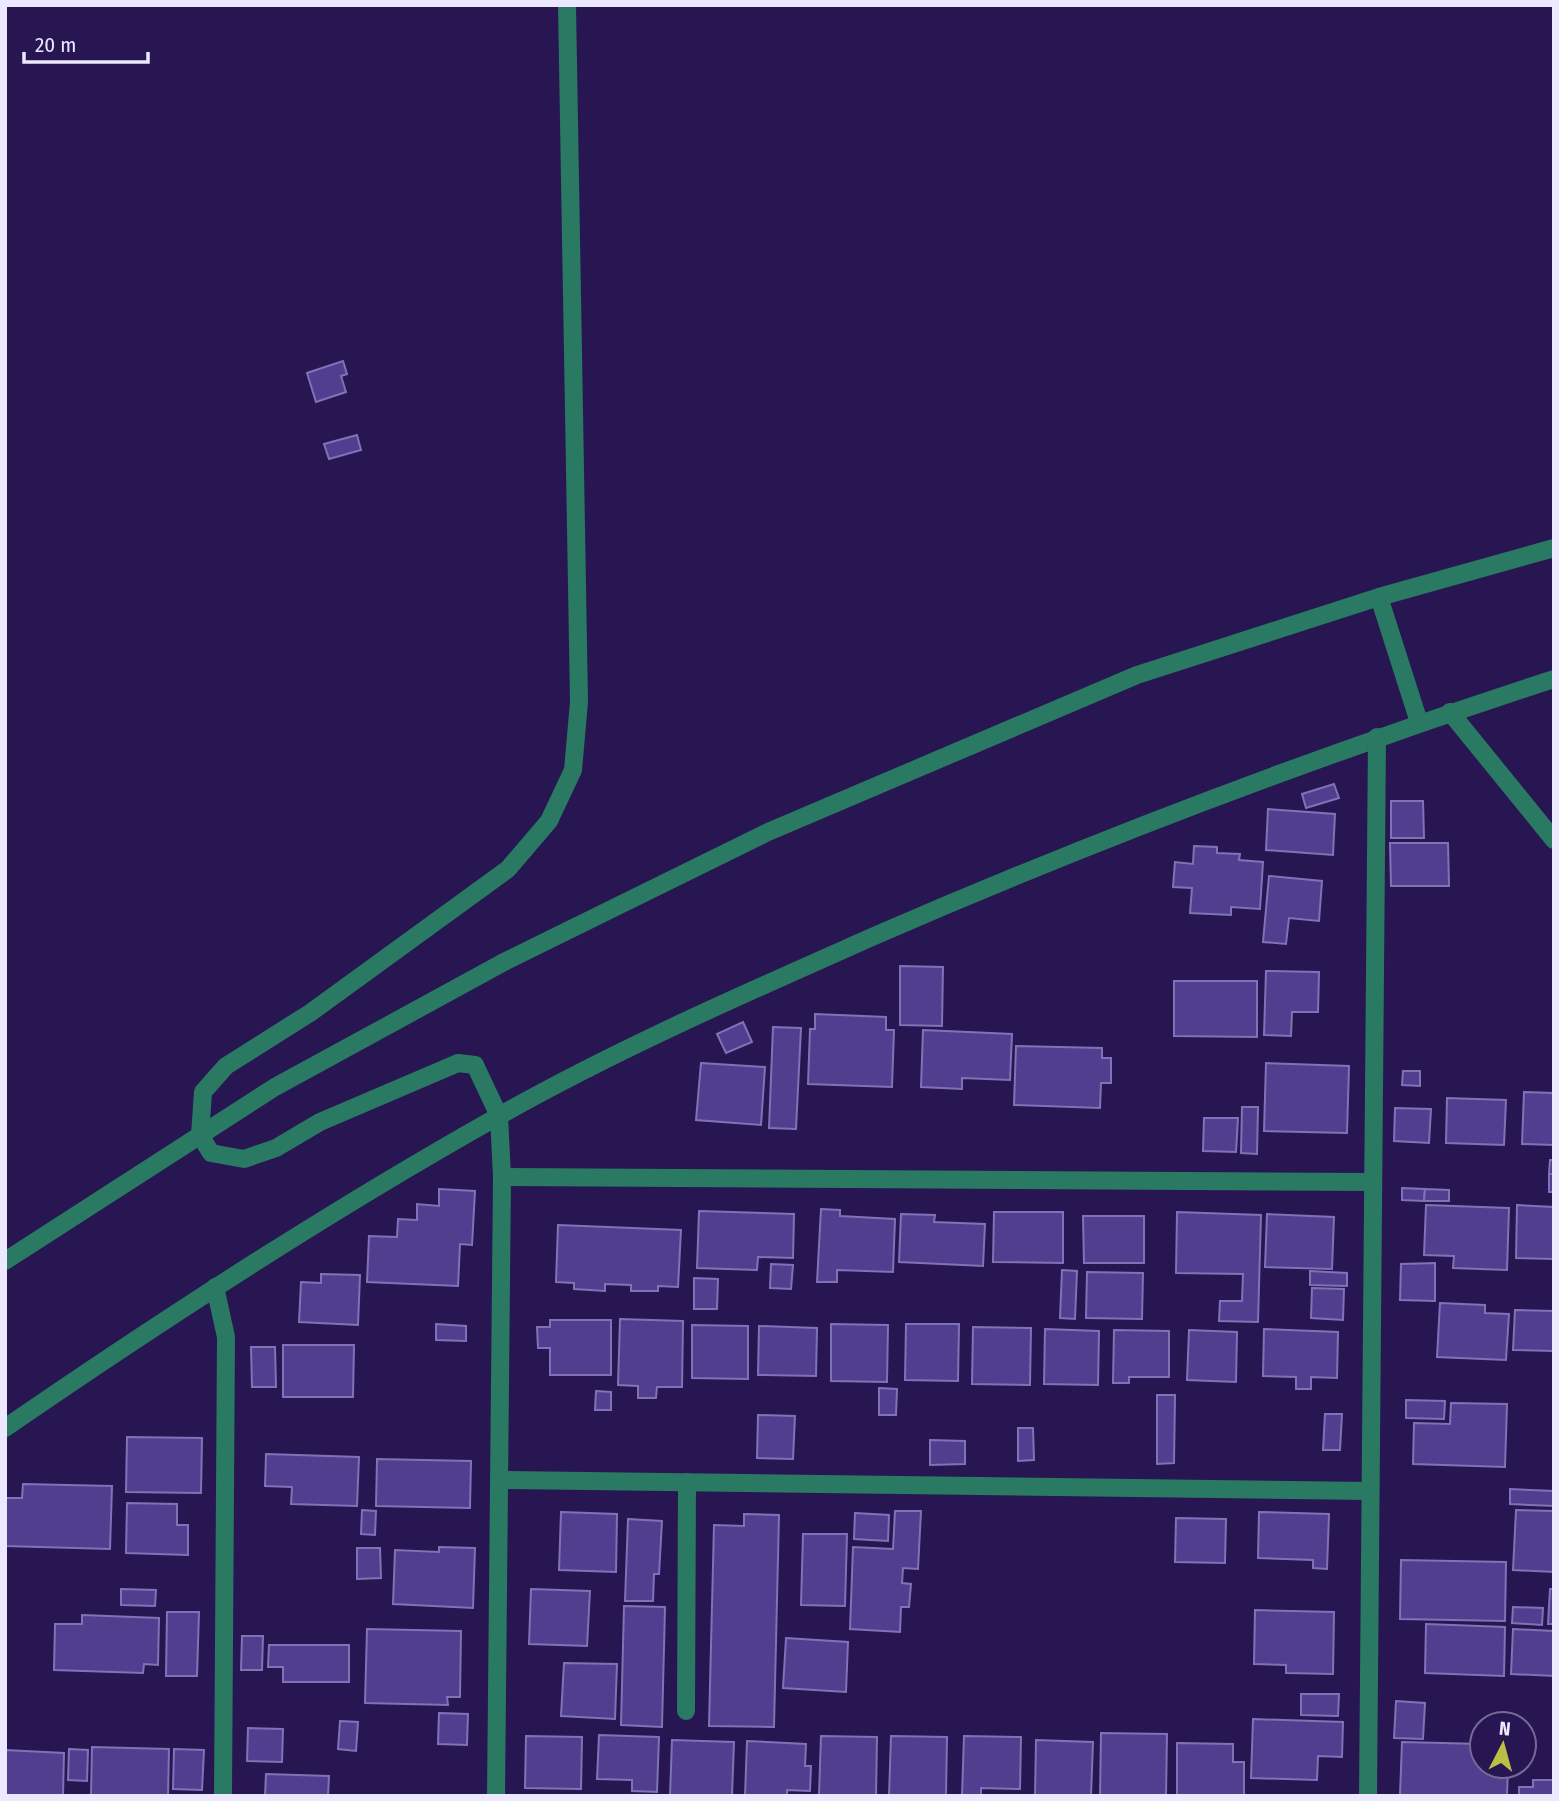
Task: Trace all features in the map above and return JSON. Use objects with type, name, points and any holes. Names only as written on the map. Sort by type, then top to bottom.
[{"type":"street","points":[[496,1796],[502,1177],[499,1116],[475,1065],[458,1063],[320,1122],[276,1148],[244,1159],[211,1153],[200,1135],[203,1093],[226,1066],[310,1013],[508,869],[549,821],[573,770],[579,702],[567,5]]},
{"type":"street","points":[[5,1261],[275,1087],[506,961],[768,832],[1137,675],[1379,597],[1554,548]]},
{"type":"street","points":[[1379,597],[1419,722]]},
{"type":"street","points":[[5,1428],[215,1287],[499,1116],[730,999],[1038,865],[1377,737],[1554,679]]},
{"type":"street","points":[[1451,712],[1554,840]]},
{"type":"street","points":[[1368,1796],[1371,1182],[1377,737]]},
{"type":"street","points":[[502,1177],[1371,1182]]},
{"type":"street","points":[[215,1287],[226,1336],[223,1796]]},
{"type":"street","points":[[500,1480],[1370,1491]]},
{"type":"street","points":[[686,1711],[687,1482]]},
{"type":"building","points":[[343,361],[347,374],[341,376],[346,392],[316,402],[307,373]]},
{"type":"building","points":[[357,435],[361,450],[329,459],[324,444]]},
{"type":"building","points":[[1334,784],[1339,798],[1306,808],[1302,794]]},
{"type":"building","points":[[1391,801],[1423,801],[1424,838],[1391,838]]},
{"type":"building","points":[[1268,809],[1335,814],[1333,855],[1266,850]]},
{"type":"building","points":[[1390,843],[1448,843],[1449,886],[1391,886]]},
{"type":"building","points":[[1194,846],[1217,847],[1217,853],[1240,854],[1239,860],[1263,862],[1260,909],[1231,907],[1231,915],[1190,913],[1192,888],[1173,887],[1175,862],[1193,864]]},
{"type":"building","points":[[1269,876],[1322,881],[1319,921],[1289,918],[1286,944],[1263,942]]},
{"type":"building","points":[[900,966],[943,967],[942,1026],[900,1025]]},
{"type":"building","points":[[1266,971],[1319,972],[1318,1012],[1292,1012],[1291,1036],[1264,1035]]},
{"type":"building","points":[[1174,981],[1257,981],[1257,1037],[1174,1036]]},
{"type":"building","points":[[815,1014],[886,1017],[886,1030],[894,1030],[892,1087],[808,1084],[810,1029],[815,1029]]},
{"type":"building","points":[[743,1022],[752,1042],[726,1053],[717,1034]]},
{"type":"building","points":[[773,1027],[801,1028],[796,1129],[769,1128]]},
{"type":"building","points":[[923,1030],[1012,1034],[1010,1080],[962,1078],[962,1089],[921,1087]]},
{"type":"building","points":[[1016,1046],[1102,1048],[1102,1058],[1111,1058],[1111,1083],[1101,1083],[1100,1108],[1014,1105]]},
{"type":"building","points":[[701,1063],[765,1067],[761,1125],[696,1120]]},
{"type":"building","points":[[1266,1063],[1349,1066],[1347,1133],[1264,1131]]},
{"type":"building","points":[[1403,1071],[1420,1071],[1420,1086],[1402,1085]]},
{"type":"building","points":[[1524,1092],[1554,1093],[1554,1145],[1522,1144]]},
{"type":"building","points":[[1447,1098],[1506,1100],[1504,1145],[1446,1143]]},
{"type":"building","points":[[1242,1107],[1258,1107],[1257,1154],[1241,1153]]},
{"type":"building","points":[[1395,1108],[1431,1109],[1429,1143],[1394,1141]]},
{"type":"building","points":[[1204,1118],[1238,1118],[1236,1152],[1203,1151]]},
{"type":"building","points":[[1550,1160],[1554,1160],[1554,1174],[1549,1174]]},
{"type":"building","points":[[1549,1174],[1554,1174],[1554,1192],[1549,1192]]},
{"type":"building","points":[[1402,1188],[1425,1189],[1424,1201],[1402,1200]]},
{"type":"building","points":[[439,1189],[475,1191],[472,1245],[460,1244],[458,1286],[367,1282],[369,1236],[397,1237],[398,1219],[417,1220],[417,1204],[439,1206]]},
{"type":"building","points":[[1425,1189],[1449,1190],[1449,1201],[1424,1201]]},
{"type":"building","points":[[1426,1205],[1509,1208],[1507,1270],[1453,1268],[1454,1256],[1424,1255]]},
{"type":"building","points":[[1517,1205],[1554,1207],[1554,1259],[1516,1258]]},
{"type":"building","points":[[821,1209],[840,1210],[840,1216],[895,1219],[893,1272],[837,1270],[837,1282],[817,1282]]},
{"type":"building","points":[[699,1211],[794,1214],[793,1258],[758,1257],[757,1270],[697,1268]]},
{"type":"building","points":[[994,1212],[1063,1212],[1063,1263],[993,1262]]},
{"type":"building","points":[[1177,1212],[1261,1215],[1258,1322],[1219,1321],[1220,1301],[1242,1301],[1243,1274],[1176,1273]]},
{"type":"building","points":[[901,1214],[935,1215],[934,1222],[985,1224],[983,1266],[899,1262]]},
{"type":"building","points":[[1267,1214],[1334,1217],[1332,1269],[1265,1267]]},
{"type":"building","points":[[1083,1216],[1144,1216],[1144,1263],[1084,1263]]},
{"type":"building","points":[[558,1225],[681,1230],[678,1287],[658,1286],[658,1291],[631,1291],[631,1285],[605,1284],[605,1291],[574,1289],[574,1283],[556,1282]]},
{"type":"building","points":[[1435,1263],[1435,1301],[1400,1300],[1401,1264]]},
{"type":"building","points":[[771,1264],[793,1265],[791,1289],[770,1288]]},
{"type":"building","points":[[1062,1270],[1077,1271],[1075,1319],[1060,1318]]},
{"type":"building","points":[[1310,1271],[1347,1273],[1347,1286],[1310,1285]]},
{"type":"building","points":[[1087,1272],[1143,1273],[1142,1319],[1086,1318]]},
{"type":"building","points":[[321,1274],[360,1275],[358,1325],[299,1322],[301,1282],[321,1283]]},
{"type":"building","points":[[694,1278],[718,1279],[717,1309],[694,1309]]},
{"type":"building","points":[[1312,1288],[1344,1289],[1343,1320],[1311,1318]]},
{"type":"building","points":[[1440,1303],[1485,1305],[1485,1313],[1509,1314],[1506,1360],[1437,1357]]},
{"type":"building","points":[[1515,1310],[1554,1311],[1554,1351],[1513,1350]]},
{"type":"building","points":[[620,1319],[683,1321],[682,1387],[657,1387],[656,1398],[638,1398],[638,1386],[618,1385]]},
{"type":"building","points":[[550,1320],[611,1320],[611,1375],[550,1375],[550,1348],[538,1348],[537,1327],[550,1327]]},
{"type":"building","points":[[436,1324],[466,1326],[466,1341],[436,1340]]},
{"type":"building","points":[[831,1324],[888,1325],[887,1382],[831,1381]]},
{"type":"building","points":[[906,1324],[959,1324],[958,1381],[905,1380]]},
{"type":"building","points":[[692,1325],[748,1326],[748,1379],[692,1378]]},
{"type":"building","points":[[759,1326],[817,1328],[816,1376],[758,1375]]},
{"type":"building","points":[[973,1327],[1031,1328],[1030,1385],[972,1384]]},
{"type":"building","points":[[1045,1329],[1099,1331],[1098,1385],[1044,1384]]},
{"type":"building","points":[[1264,1329],[1338,1332],[1337,1378],[1311,1377],[1311,1389],[1296,1389],[1296,1377],[1263,1376]]},
{"type":"building","points":[[1114,1330],[1169,1331],[1169,1377],[1129,1377],[1129,1383],[1113,1383]]},
{"type":"building","points":[[1189,1330],[1237,1332],[1236,1382],[1187,1380]]},
{"type":"building","points":[[283,1345],[354,1345],[353,1397],[283,1397]]},
{"type":"building","points":[[251,1347],[275,1347],[276,1387],[252,1387]]},
{"type":"building","points":[[879,1388],[897,1389],[896,1415],[879,1415]]},
{"type":"building","points":[[596,1391],[611,1392],[611,1410],[595,1410]]},
{"type":"building","points":[[1157,1395],[1175,1395],[1174,1463],[1157,1464]]},
{"type":"building","points":[[1406,1400],[1445,1401],[1444,1419],[1406,1418]]},
{"type":"building","points":[[1451,1403],[1507,1404],[1505,1467],[1413,1464],[1414,1423],[1450,1424]]},
{"type":"building","points":[[1325,1414],[1342,1414],[1340,1450],[1323,1450]]},
{"type":"building","points":[[758,1415],[795,1416],[793,1459],[757,1458]]},
{"type":"building","points":[[1018,1428],[1033,1428],[1034,1460],[1018,1461]]},
{"type":"building","points":[[127,1437],[202,1438],[201,1493],[126,1492]]},
{"type":"building","points":[[930,1440],[965,1441],[965,1464],[930,1465]]},
{"type":"building","points":[[266,1454],[359,1457],[357,1506],[291,1504],[292,1487],[265,1486]]},
{"type":"building","points":[[377,1459],[471,1461],[470,1508],[376,1506]]},
{"type":"building","points":[[23,1484],[112,1486],[110,1549],[5,1546],[5,1498],[22,1498]]},
{"type":"building","points":[[1510,1489],[1554,1491],[1554,1506],[1510,1504]]},
{"type":"building","points":[[127,1503],[177,1504],[177,1525],[188,1525],[188,1555],[126,1553]]},
{"type":"building","points":[[362,1510],[376,1511],[375,1535],[361,1534]]},
{"type":"building","points":[[1516,1510],[1554,1511],[1554,1572],[1513,1570]]},
{"type":"building","points":[[895,1511],[921,1511],[918,1569],[903,1568],[902,1583],[911,1584],[909,1607],[901,1607],[900,1632],[850,1629],[853,1547],[893,1549]]},
{"type":"building","points":[[561,1512],[617,1514],[616,1572],[559,1570]]},
{"type":"building","points":[[1259,1512],[1329,1514],[1327,1569],[1313,1568],[1313,1560],[1258,1558]]},
{"type":"building","points":[[855,1513],[889,1515],[888,1541],[854,1539]]},
{"type":"building","points":[[744,1514],[779,1515],[774,1727],[709,1726],[714,1525],[744,1526]]},
{"type":"building","points":[[1176,1518],[1226,1519],[1225,1563],[1175,1562]]},
{"type":"building","points":[[628,1519],[662,1521],[659,1574],[654,1574],[653,1601],[625,1601]]},
{"type":"building","points":[[803,1534],[847,1534],[845,1606],[801,1605]]},
{"type":"building","points":[[439,1547],[475,1548],[473,1608],[393,1604],[395,1550],[439,1552]]},
{"type":"building","points":[[357,1548],[380,1548],[381,1578],[357,1579]]},
{"type":"building","points":[[1401,1560],[1506,1562],[1505,1621],[1400,1619]]},
{"type":"building","points":[[121,1589],[156,1590],[155,1606],[121,1605]]},
{"type":"building","points":[[531,1589],[590,1591],[587,1646],[529,1644]]},
{"type":"building","points":[[1550,1589],[1554,1589],[1554,1624],[1548,1624]]},
{"type":"building","points":[[624,1606],[665,1607],[662,1727],[621,1725]]},
{"type":"building","points":[[1513,1607],[1543,1608],[1542,1625],[1512,1623]]},
{"type":"building","points":[[1255,1610],[1334,1612],[1333,1674],[1286,1673],[1286,1665],[1254,1664]]},
{"type":"building","points":[[167,1612],[199,1612],[197,1676],[166,1676]]},
{"type":"building","points":[[82,1615],[159,1618],[158,1665],[144,1664],[143,1673],[54,1670],[55,1624],[82,1624]]},
{"type":"building","points":[[1426,1624],[1505,1627],[1504,1676],[1425,1673]]},
{"type":"building","points":[[367,1629],[461,1631],[460,1697],[447,1697],[448,1705],[365,1703]]},
{"type":"building","points":[[1513,1629],[1554,1631],[1554,1676],[1511,1674]]},
{"type":"building","points":[[242,1636],[263,1636],[262,1670],[241,1670]]},
{"type":"building","points":[[786,1638],[848,1642],[846,1692],[783,1688]]},
{"type":"building","points":[[269,1645],[349,1645],[349,1682],[283,1682],[283,1667],[268,1667]]},
{"type":"building","points":[[564,1663],[617,1664],[615,1719],[561,1716]]},
{"type":"building","points":[[1301,1694],[1339,1694],[1338,1716],[1301,1715]]},
{"type":"building","points":[[1396,1701],[1425,1703],[1423,1739],[1394,1738]]},
{"type":"building","points":[[439,1713],[468,1714],[467,1745],[438,1744]]},
{"type":"building","points":[[1253,1719],[1343,1722],[1342,1757],[1318,1756],[1317,1780],[1251,1778]]},
{"type":"building","points":[[340,1721],[358,1722],[356,1751],[338,1749]]},
{"type":"building","points":[[248,1728],[283,1729],[282,1762],[247,1761]]},
{"type":"building","points":[[1101,1733],[1167,1734],[1166,1796],[1100,1796]]},
{"type":"building","points":[[599,1735],[659,1737],[657,1792],[632,1791],[632,1780],[597,1779]]},
{"type":"building","points":[[526,1736],[582,1737],[581,1789],[525,1788]]},
{"type":"building","points":[[821,1736],[877,1737],[876,1796],[819,1795]]},
{"type":"building","points":[[891,1736],[947,1737],[946,1796],[889,1796]]},
{"type":"building","points":[[964,1736],[1021,1737],[1020,1789],[981,1788],[981,1796],[962,1796]]},
{"type":"building","points":[[672,1740],[734,1742],[732,1796],[670,1796]]},
{"type":"building","points":[[1036,1740],[1093,1742],[1091,1796],[1035,1796]]},
{"type":"building","points":[[747,1741],[806,1744],[805,1766],[811,1766],[810,1791],[787,1790],[787,1796],[745,1796]]},
{"type":"building","points":[[1402,1742],[1468,1744],[1468,1780],[1508,1780],[1507,1796],[1400,1795]]},
{"type":"building","points":[[1177,1743],[1233,1744],[1233,1762],[1244,1762],[1244,1796],[1177,1796]]},
{"type":"building","points":[[92,1747],[169,1749],[168,1796],[91,1796]]},
{"type":"building","points":[[69,1749],[88,1750],[87,1781],[68,1780]]},
{"type":"building","points":[[174,1749],[204,1750],[202,1790],[173,1789]]},
{"type":"building","points":[[5,1750],[64,1753],[63,1796],[5,1796]]},
{"type":"building","points":[[266,1774],[329,1776],[328,1796],[265,1796]]},
{"type":"building","points":[[1533,1780],[1554,1780],[1554,1796],[1519,1796],[1519,1787],[1533,1787]]}]
